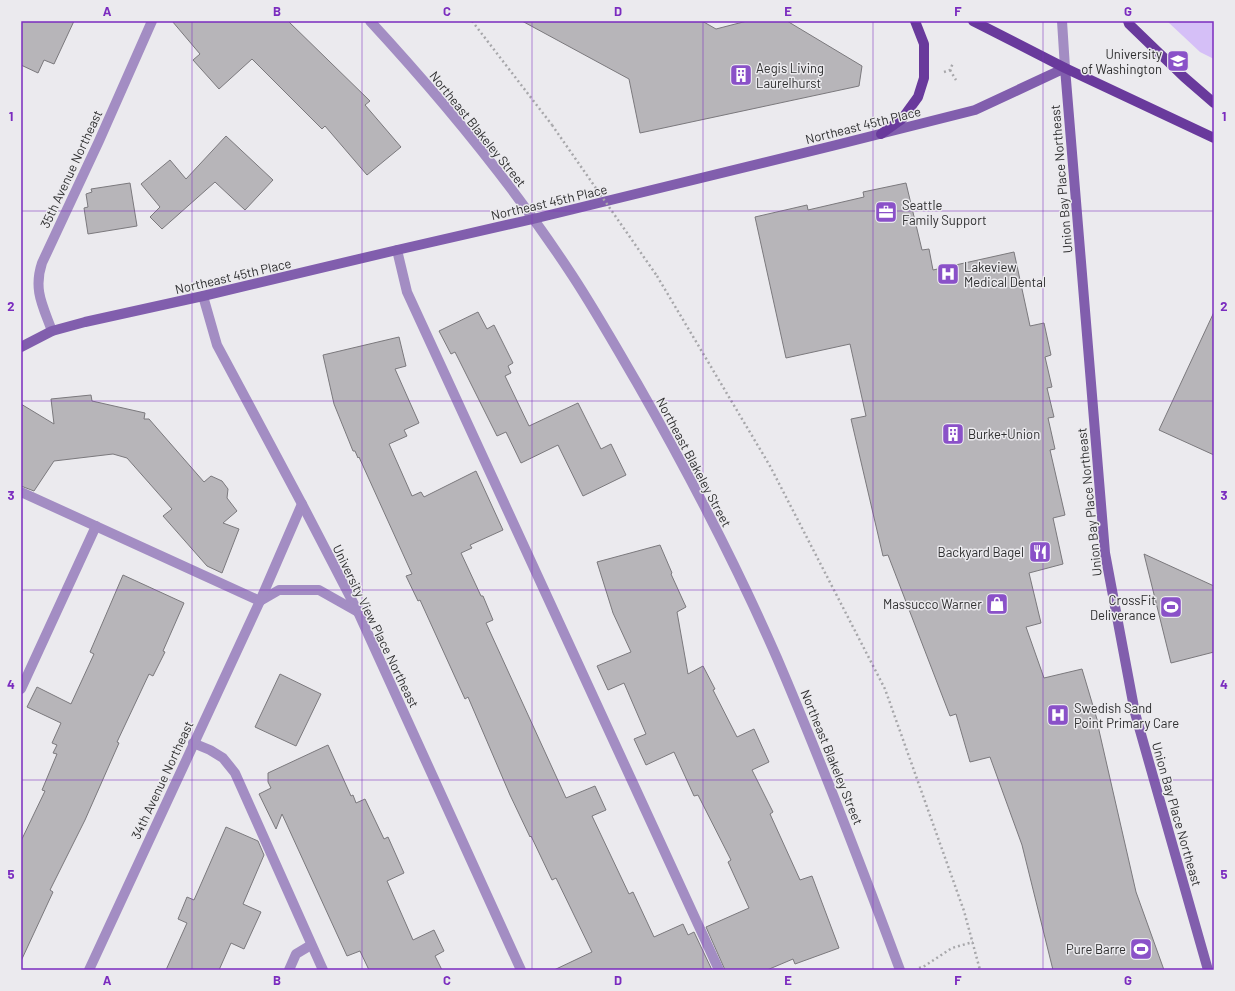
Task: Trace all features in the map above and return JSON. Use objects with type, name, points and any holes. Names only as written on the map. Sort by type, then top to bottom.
[{"type":"main road","points":[[881,134],[902,119],[918,97],[924,78],[924,44],[915,21]]},
{"type":"main road","points":[[973,21],[1065,68],[1214,138]]},
{"type":"main road","points":[[1128,21],[1214,103]]},
{"type":"main road","name":"Northeast 45th Place","points":[[21,347],[52,331],[534,219],[974,110],[1065,68]]},
{"type":"main road","name":"Union Bay Place Northeast","points":[[1065,68],[1105,553],[1135,713],[1208,970]]},
{"type":"street","name":"35th Avenue Northeast","points":[[52,331],[37,286],[38,274],[152,21]]},
{"type":"street","name":"Northeast Blakeley Street","points":[[370,21],[429,87],[468,134],[534,219],[574,279],[626,363],[691,481],[736,570],[776,656],[840,809],[900,970]]},
{"type":"street","points":[[1062,21],[1065,68]]},
{"type":"street","points":[[397,250],[407,292],[719,970]]},
{"type":"street","name":"University View Place Northeast","points":[[203,296],[216,345],[302,504],[358,612],[521,970]]},
{"type":"street","points":[[21,492],[260,601],[279,590],[319,590],[358,612]]},
{"type":"street","name":"34th Avenue Northeast","points":[[89,970],[260,601],[302,504]]},
{"type":"street","points":[[21,689],[96,526]]},
{"type":"street","points":[[194,743],[223,758],[235,773],[323,970]]},
{"type":"street","points":[[288,970],[296,954],[311,945]]},
{"type":"path","points":[[472,21],[552,125],[657,276],[770,466],[886,689],[964,911],[980,970]]},
{"type":"path","points":[[953,63],[950,70],[956,80]]},
{"type":"path","points":[[917,969],[923,967],[952,948],[973,942]]},
{"type":"shaded area","points":[[1167,21],[1214,21],[1214,59],[1200,52]]},
{"type":"building","points":[[21,21],[74,21],[54,64],[44,60],[38,73],[21,65]]},
{"type":"building","points":[[172,21],[288,21],[370,101],[365,105],[401,147],[367,175],[325,126],[322,129],[252,59],[219,89],[193,60],[200,54]]},
{"type":"building","name":"Aegis Living Laurelhurst","points":[[522,21],[702,21],[716,29],[747,21],[787,21],[862,66],[859,86],[640,133],[629,79]]},
{"type":"building","points":[[226,136],[273,180],[245,210],[215,182],[162,229],[150,217],[160,207],[141,184],[170,160],[186,179]]},
{"type":"building","points":[[130,183],[137,226],[88,234],[84,208],[88,207],[86,194],[92,192],[91,189]]},
{"type":"building","points":[[906,183],[922,250],[929,249],[933,270],[1014,252],[1030,326],[1044,323],[1051,355],[1045,357],[1052,387],[1047,388],[1054,417],[1048,418],[1055,449],[1050,450],[1065,515],[1053,518],[1063,564],[1029,573],[1041,623],[1026,627],[1044,678],[1082,669],[1099,726],[1136,892],[1164,970],[1053,970],[1022,845],[990,757],[970,762],[956,714],[950,716],[888,555],[883,556],[851,419],[866,416],[850,344],[786,358],[755,217],[807,205],[808,210],[864,197],[863,192]]},
{"type":"building","points":[[478,312],[487,329],[494,325],[513,363],[508,366],[511,373],[505,376],[529,426],[578,403],[601,449],[611,444],[626,475],[583,496],[558,445],[521,463],[506,432],[497,436],[455,352],[451,354],[439,331]]},
{"type":"building","points":[[1214,312],[1214,455],[1159,430]]},
{"type":"building","points":[[399,337],[406,366],[395,369],[419,423],[404,430],[407,436],[389,444],[412,496],[421,492],[424,497],[476,471],[503,530],[470,545],[472,548],[461,553],[481,596],[483,596],[493,620],[486,623],[566,798],[595,786],[606,810],[592,816],[629,894],[633,892],[654,937],[683,924],[688,935],[694,932],[712,970],[554,970],[592,952],[556,878],[552,880],[531,836],[530,837],[510,795],[468,697],[465,699],[420,600],[418,601],[406,576],[412,574],[359,457],[358,458],[355,451],[353,451],[334,404],[323,355]]},
{"type":"building","points":[[91,395],[92,401],[145,413],[144,419],[149,419],[204,482],[211,476],[222,481],[228,489],[227,498],[237,511],[223,523],[239,529],[222,573],[207,566],[163,516],[172,509],[127,458],[113,454],[54,461],[34,491],[21,486],[21,404],[54,424],[51,399]]},
{"type":"building","points":[[660,545],[686,607],[677,612],[688,674],[703,666],[715,689],[713,690],[737,737],[754,729],[769,762],[752,770],[773,812],[770,814],[800,880],[812,876],[839,948],[795,964],[793,959],[767,970],[725,970],[706,927],[749,908],[728,862],[731,860],[698,795],[694,796],[674,752],[646,765],[634,739],[646,734],[624,683],[608,690],[597,666],[631,652],[613,613],[597,562]]},
{"type":"building","points":[[1144,554],[1214,586],[1214,652],[1171,663]]},
{"type":"building","points":[[123,575],[184,603],[163,651],[165,652],[153,676],[149,674],[117,742],[119,743],[85,820],[50,890],[53,892],[21,961],[21,841],[45,791],[42,790],[57,754],[53,753],[57,745],[52,743],[61,723],[27,707],[37,687],[71,704],[94,654],[90,652]]},
{"type":"building","points":[[280,674],[321,694],[296,746],[255,727]]},
{"type":"building","points":[[328,745],[351,796],[353,795],[356,803],[365,799],[384,839],[388,837],[404,873],[387,881],[413,940],[434,930],[444,951],[435,956],[442,970],[369,970],[360,951],[347,956],[282,814],[276,829],[259,794],[271,788],[268,782],[268,773]]},
{"type":"building","points":[[226,827],[258,841],[264,855],[243,904],[261,912],[244,949],[231,943],[219,970],[166,970],[187,923],[178,919],[187,897],[194,900]]},
{"type":"place","name":"University of Washington","points":[[1178,61]]},
{"type":"place","name":"Aegis Living Laurelhurst","points":[[741,75]]},
{"type":"place","name":"Seattle Family Support","points":[[886,212]]},
{"type":"place","name":"Lakeview Medical Dental","points":[[948,274]]},
{"type":"place","name":"Burke+Union","points":[[953,434]]},
{"type":"place","name":"Backyard Bagel","points":[[1040,552]]},
{"type":"place","name":"Massucco Warner","points":[[997,604]]},
{"type":"place","name":"CrossFit Deliverance","points":[[1171,607]]},
{"type":"place","name":"Swedish Sand Point Primary Care","points":[[1058,715]]},
{"type":"place","name":"Pure Barre","points":[[1141,949]]}]
